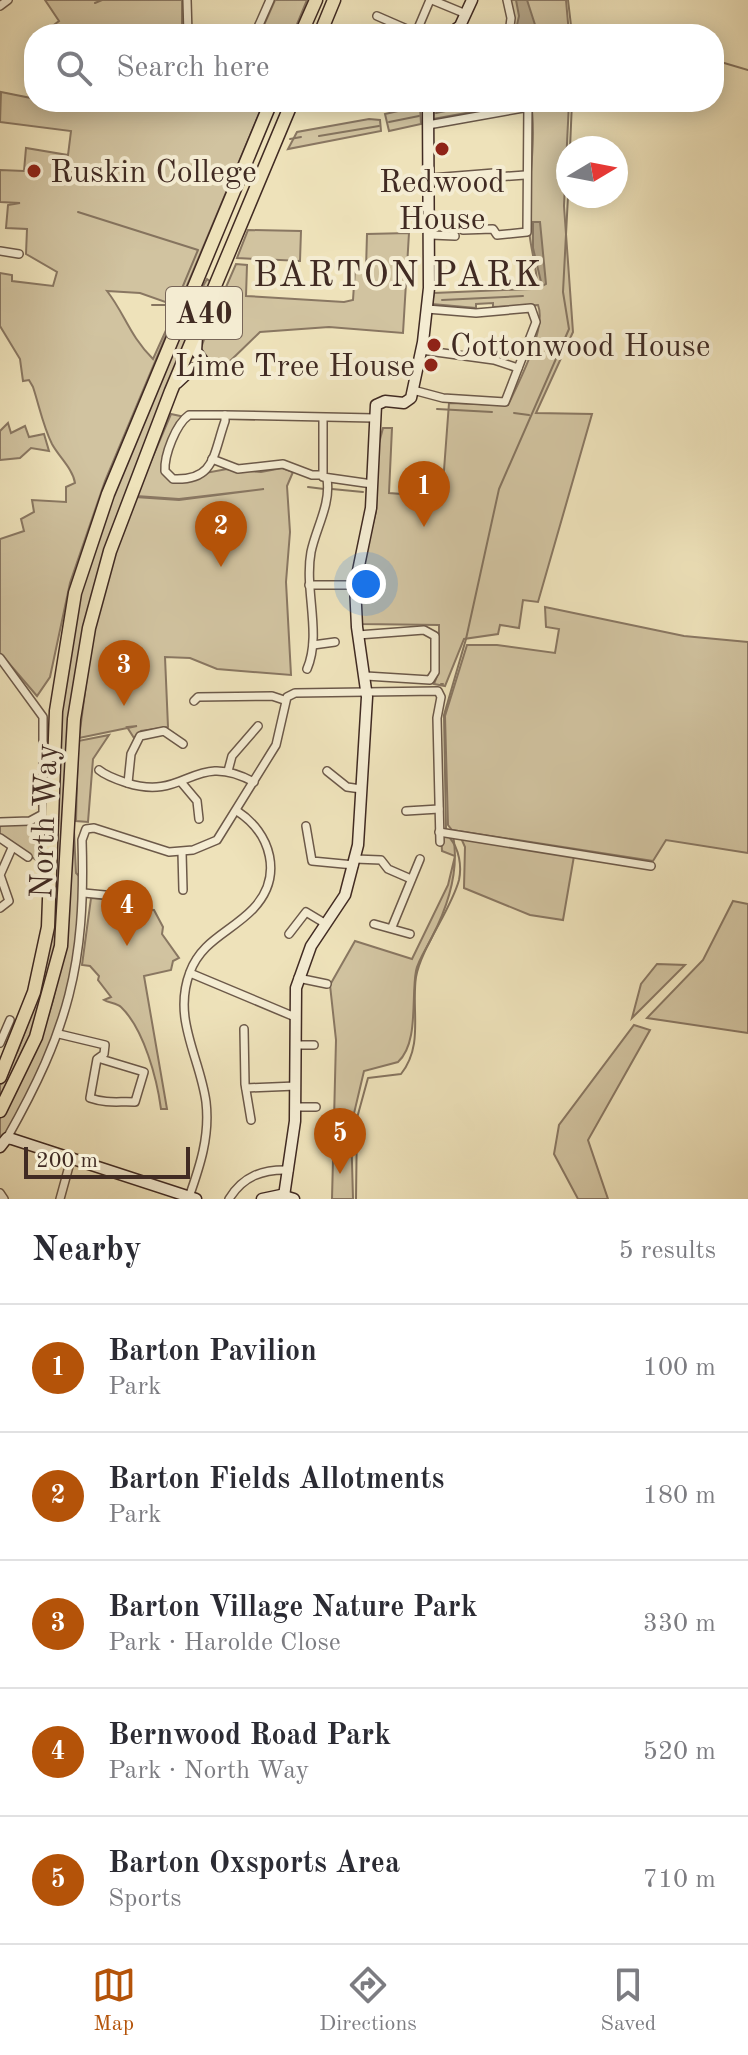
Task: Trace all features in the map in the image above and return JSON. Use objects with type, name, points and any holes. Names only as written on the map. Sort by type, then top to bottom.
[{"type":"highway","points":[[305,24],[316,0]]},
{"type":"highway","points":[[324,24],[334,0]]},
{"type":"highway","name":"North Way","points":[[0,1077],[28,1013],[45,946],[52,884],[53,743],[59,679],[75,593],[108,494],[267,112]]},
{"type":"highway","name":"A40","points":[[171,391],[288,112]]},
{"type":"highway","name":"North Way","points":[[0,1111],[36,1037],[56,971],[66,907],[71,756],[79,681],[96,598],[118,526],[171,391]]},
{"type":"street","points":[[0,6],[8,0]]},
{"type":"street","points":[[187,0],[188,24]]},
{"type":"street","points":[[259,24],[270,0]]},
{"type":"street","points":[[421,24],[433,0],[466,14]]},
{"type":"street","points":[[461,24],[472,0]]},
{"type":"street","points":[[507,0],[510,24]]},
{"type":"street","points":[[377,16],[395,24]]},
{"type":"street","points":[[262,1199],[289,1197],[296,1107],[298,978],[309,950],[345,895],[355,862],[367,691],[358,635],[355,585],[371,508],[374,418],[378,403],[404,403],[413,390],[421,350],[427,309],[431,235],[427,112]]},
{"type":"street","points":[[426,127],[493,112]]},
{"type":"street","points":[[463,230],[493,229],[497,235],[527,232],[525,175],[530,143],[529,112]]},
{"type":"street","points":[[431,178],[494,173],[496,177],[525,175]]},
{"type":"street","points":[[431,235],[455,236]]},
{"type":"street","points":[[0,251],[19,254]]},
{"type":"street","points":[[413,390],[443,398],[501,404],[507,399],[536,322],[531,308],[476,313],[427,309]]},
{"type":"street","points":[[171,391],[185,374],[206,365],[196,351],[199,324]]},
{"type":"street","points":[[421,350],[494,360],[518,368]]},
{"type":"street","points":[[225,415],[206,472],[198,479],[173,479],[165,471],[165,463],[185,417],[225,415],[374,418]]},
{"type":"street","points":[[307,669],[313,645],[309,585],[311,551],[323,515],[323,418]]},
{"type":"street","points":[[212,459],[238,469],[283,464],[312,475],[372,484]]},
{"type":"street","points":[[309,585],[355,585]]},
{"type":"street","points":[[358,635],[424,630],[435,636],[435,672],[430,680],[366,676]]},
{"type":"street","points":[[313,645],[335,642]]},
{"type":"street","points":[[0,822],[40,818],[45,806],[46,729],[39,708],[1,661]]},
{"type":"street","points":[[183,890],[182,852],[217,840],[276,745],[284,700],[295,693],[440,693],[440,842]]},
{"type":"street","points":[[195,697],[272,696],[284,700]]},
{"type":"street","points":[[228,771],[232,756],[258,726]]},
{"type":"street","points":[[128,783],[131,754],[140,736],[161,730],[180,739]]},
{"type":"street","points":[[99,770],[128,783],[157,790],[201,772],[228,771],[254,782]]},
{"type":"street","points":[[327,771],[347,787],[361,789]]},
{"type":"street","points":[[181,782],[197,801],[199,819]]},
{"type":"street","points":[[409,813],[439,809]]},
{"type":"street","points":[[3,1142],[71,1159],[166,1194],[192,1198],[203,1156],[207,1121],[203,1086],[185,1026],[184,998],[190,973],[208,943],[249,912],[267,886],[271,865],[268,846],[258,828],[237,811]]},
{"type":"street","points":[[306,826],[312,861],[381,860],[388,869],[411,879]]},
{"type":"street","name":"North Way","points":[[3,1142],[36,1088],[59,1034],[77,971],[84,893],[82,840],[86,829],[94,828],[155,850],[182,852]]},
{"type":"street","points":[[441,832],[651,866]]},
{"type":"street","points":[[0,838],[28,857]]},
{"type":"street","points":[[0,908],[9,901],[0,875],[12,848]]},
{"type":"street","points":[[392,927],[420,859]]},
{"type":"street","points":[[84,893],[146,899]]},
{"type":"street","points":[[289,934],[306,912],[326,924]]},
{"type":"street","points":[[374,924],[410,934]]},
{"type":"street","points":[[190,973],[295,1017]]},
{"type":"street","points":[[298,978],[327,984]]},
{"type":"street","points":[[0,1043],[10,1020]]},
{"type":"street","points":[[244,1029],[246,1088],[251,1120]]},
{"type":"street","points":[[59,1034],[88,1043],[102,1042],[106,1050],[101,1059],[97,1059],[90,1098],[113,1105],[123,1101],[135,1102],[144,1072],[101,1059]]},
{"type":"street","points":[[295,1045],[314,1045]]},
{"type":"street","points":[[246,1088],[296,1086]]},
{"type":"street","points":[[296,1107],[316,1107]]},
{"type":"street","points":[[60,1199],[71,1159]]},
{"type":"street","points":[[229,1199],[242,1183],[254,1175],[289,1170]]},
{"type":"street","points":[[0,1193],[4,1199]]},
{"type":"shaded area","points":[[45,0],[182,0],[182,24],[55,24],[59,21]]},
{"type":"shaded area","points":[[275,0],[307,0],[297,24],[264,24]]},
{"type":"shaded area","points":[[510,0],[566,0],[568,24],[511,24]]},
{"type":"shaded area","points":[[516,0],[527,0],[535,24],[517,24]]},
{"type":"shaded area","points":[[1,92],[24,97],[24,112],[260,112],[105,481],[70,583],[50,677],[37,696],[0,653],[0,539],[24,531],[21,519],[34,512],[32,500],[66,502],[66,487],[75,483],[69,468],[52,444],[33,387],[29,380],[23,381],[20,359],[0,326],[0,273],[12,275],[12,281],[53,286],[57,272],[26,254],[27,229],[6,228],[8,205],[20,203],[0,202],[0,170],[24,171],[26,148],[68,155],[71,131],[0,122]],"holes":[[[107,291],[140,293],[177,306],[153,359]]]},
{"type":"shaded area","points":[[420,112],[421,124],[389,131],[385,114]]},
{"type":"shaded area","points":[[434,112],[471,112],[433,119]]},
{"type":"shaded area","points":[[532,112],[569,112],[567,136],[556,136],[556,208],[564,208],[573,332],[536,413],[592,414],[538,602],[523,600],[519,628],[500,625],[498,634],[464,639],[445,686],[434,684],[439,671],[439,625],[361,624],[361,573],[376,511],[378,447],[383,428],[392,428],[389,493],[442,497],[449,403],[508,405],[535,341],[540,315],[538,305],[493,307],[493,303],[476,304],[476,308],[432,304],[434,293],[531,289],[537,285],[529,229]]},
{"type":"shaded area","points":[[369,119],[380,120],[381,131],[288,149],[297,132]]},
{"type":"shaded area","points":[[533,222],[540,222],[546,284],[542,286],[533,248]]},
{"type":"shaded area","points":[[248,230],[301,231],[300,261],[237,258]]},
{"type":"shaded area","points":[[409,233],[403,333],[329,327],[260,332],[227,364],[220,366],[206,358],[201,348],[209,326],[231,326],[232,311],[216,310],[236,264],[247,265],[246,296],[344,302],[353,300],[355,269],[366,269],[367,234]]},
{"type":"shaded area","points":[[207,279],[212,283],[83,641],[63,906],[46,1000],[0,1105],[0,1085],[18,1050],[39,993],[61,698],[81,590],[115,487],[191,308]]},
{"type":"shaded area","points":[[171,414],[185,417],[165,463],[173,479],[227,469],[261,472],[282,468],[293,472],[287,486],[290,532],[286,582],[291,675],[217,669],[190,658],[165,657],[168,727],[141,731],[134,738],[128,728],[79,738],[90,653],[106,573],[135,497],[179,500],[264,489],[179,499],[136,496]]},
{"type":"shaded area","points":[[8,423],[11,433],[25,426],[29,437],[44,434],[49,451],[31,448],[20,458],[0,460],[0,431]]},
{"type":"shaded area","points":[[545,607],[684,636],[748,642],[748,853],[666,840],[653,861],[452,830],[448,825],[445,716],[467,645],[497,645],[555,653],[559,629],[546,627]]},
{"type":"shaded area","points":[[109,735],[93,759],[88,822],[76,821],[78,741]]},
{"type":"shaded area","points":[[41,820],[36,860],[0,834],[0,824]]},
{"type":"shaded area","points":[[74,831],[76,873],[80,877],[77,938],[67,999],[46,1061],[8,1131],[0,1138],[0,1118],[45,1026],[53,1000],[65,946]]},
{"type":"shaded area","points":[[441,834],[453,835],[455,856],[442,851]]},
{"type":"shaded area","points":[[461,838],[574,856],[563,920],[530,915],[464,888],[465,847]]},
{"type":"shaded area","points":[[455,857],[448,901],[416,971],[412,1032],[405,1054],[398,1062],[364,1071],[351,1126],[353,1199],[332,1199],[336,1040],[330,985],[355,941],[412,959],[448,885]]},
{"type":"shaded area","points":[[91,898],[132,901],[138,909],[154,910],[163,927],[162,934],[179,958],[173,961],[171,970],[144,976],[167,1109],[161,1109],[153,1069],[143,1041],[129,1016],[121,1007],[104,1000],[111,997],[98,980],[99,976],[90,966],[82,965]]},
{"type":"shaded area","points":[[733,901],[748,904],[748,1033],[647,1018],[703,960]]},
{"type":"shaded area","points":[[657,964],[685,965],[632,1018],[641,984]]},
{"type":"shaded area","points":[[634,1025],[650,1030],[588,1140],[608,1199],[578,1199],[554,1154],[559,1125]]},
{"type":"waterway","points":[[95,3],[102,0]]},
{"type":"waterway","points":[[568,0],[571,24]]},
{"type":"waterway","points":[[724,63],[748,70]]},
{"type":"waterway","points":[[436,113],[441,112]]},
{"type":"waterway","points":[[571,136],[572,112]]},
{"type":"waterway","points":[[389,122],[419,116]]},
{"type":"waterway","points":[[319,136],[379,126]]},
{"type":"waterway","points":[[290,139],[301,137]]},
{"type":"waterway","points":[[446,829],[444,715],[466,639],[499,489],[569,329],[563,292],[567,208]]},
{"type":"waterway","points":[[78,212],[198,250],[175,305],[152,305]]},
{"type":"waterway","points":[[442,300],[523,296]]},
{"type":"waterway","points":[[437,409],[492,412]]},
{"type":"waterway","points":[[514,413],[529,415]]},
{"type":"waterway","points":[[308,487],[324,489]]},
{"type":"waterway","points":[[332,489],[363,492]]},
{"type":"waterway","points":[[356,1199],[357,1118],[368,1078],[401,1074],[412,1051],[419,966],[459,880],[459,858],[450,838]]},
{"type":"place","name":"Redwood House","points":[[442,149]]},
{"type":"place","name":"Ruskin College","points":[[34,171]]},
{"type":"place","name":"Cottonwood House","points":[[434,345]]},
{"type":"place","name":"Lime Tree House","points":[[431,365]]},
{"type":"place","name":"Barton Pavilion","points":[[424,527]]},
{"type":"place","name":"Barton Fields Allotments","points":[[221,567]]},
{"type":"place","name":"Barton Village Nature Park","points":[[124,706]]},
{"type":"place","name":"Bernwood Road Park","points":[[127,946]]},
{"type":"place","name":"Barton Oxsports Area","points":[[340,1174]]},
{"type":"district","name":"BARTON PARK","points":[[398,273]]}]
